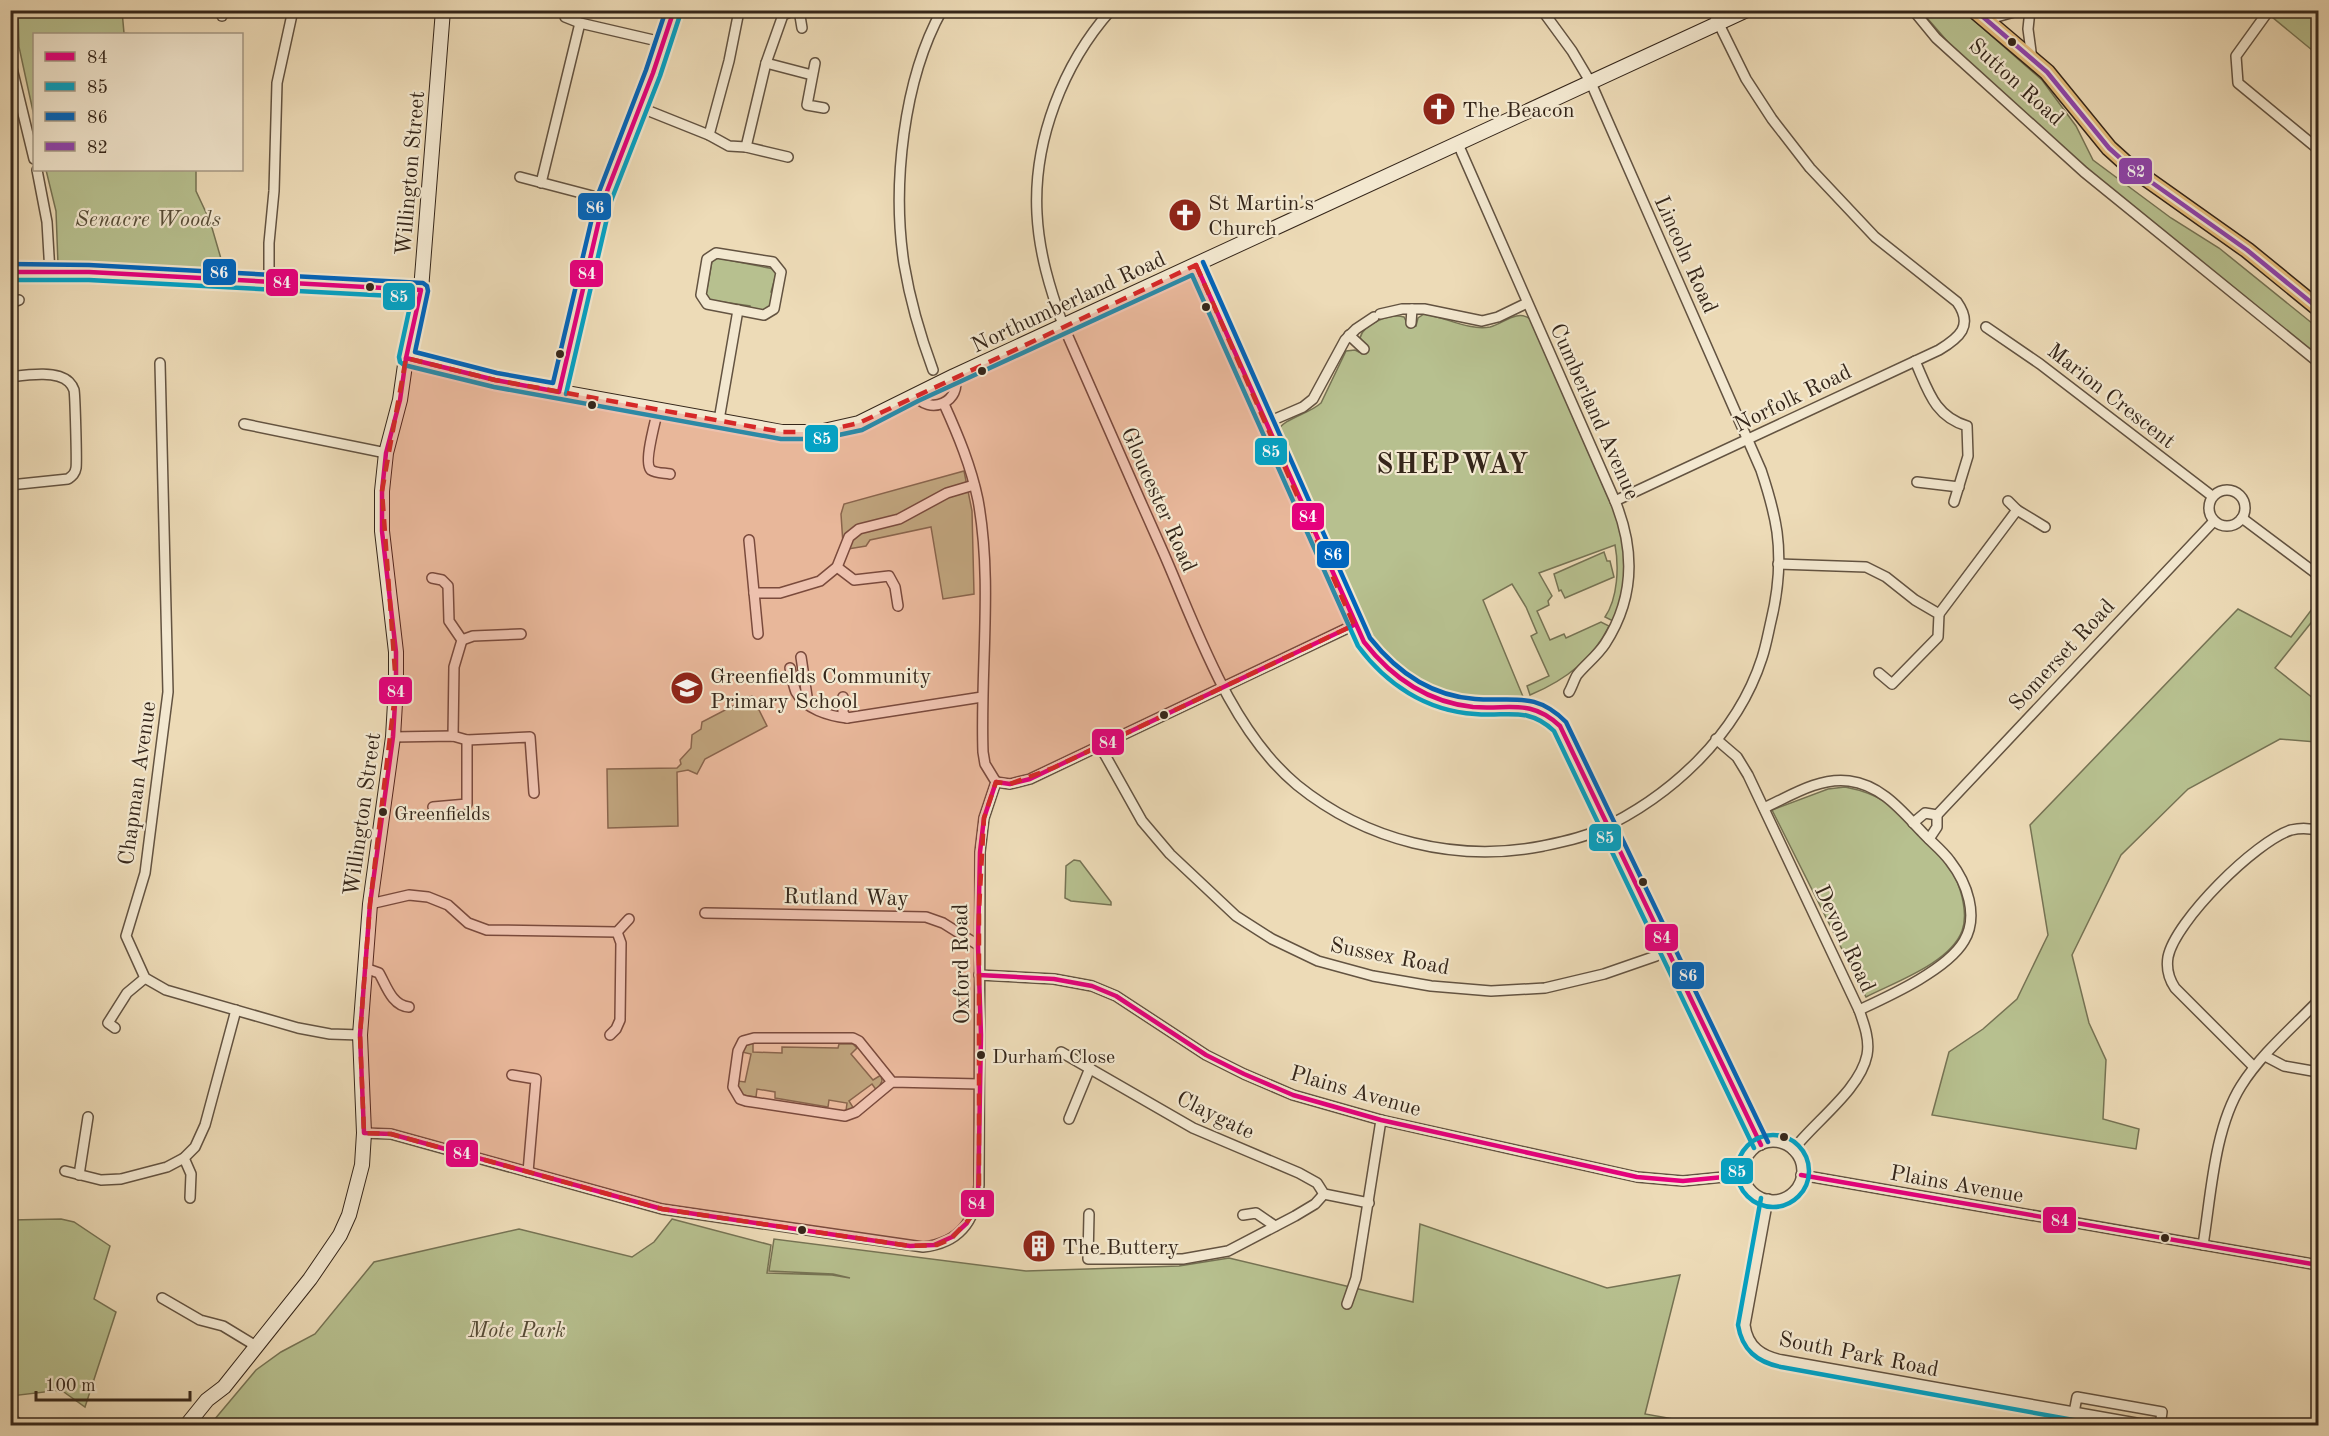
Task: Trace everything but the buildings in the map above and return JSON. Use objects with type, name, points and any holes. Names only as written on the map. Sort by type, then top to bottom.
[{"type":"main road","name":"Sutton Road","points":[[1980,15],[2047,72],[2109,148],[2130,167],[2247,250],[2319,308]]},
{"type":"street","points":[[269,281],[277,83],[293,10]]},
{"type":"street","name":"Willington Street","points":[[186,1425],[207,1400],[224,1387],[310,1279],[340,1235],[362,1165],[364,1133],[360,1035],[370,904],[393,737],[396,652],[382,531],[382,491],[386,453],[400,400],[406,358],[421,290],[443,10]]},
{"type":"street","points":[[559,392],[604,199],[653,73],[674,10]]},
{"type":"street","points":[[746,147],[766,63],[783,15],[797,10],[802,28]]},
{"type":"street","points":[[933,370],[914,314],[904,264],[901,182],[902,156],[912,90],[925,47],[942,10]]},
{"type":"street","name":"Gloucester Road","points":[[1111,10],[1091,35],[1068,72],[1055,105],[1042,147],[1037,193],[1039,238],[1048,285],[1063,326],[1224,687],[1249,733],[1281,770],[1347,819],[1379,833],[1431,848],[1505,851],[1562,842],[1598,831],[1609,825]]},
{"type":"street","name":"Lincoln Road","points":[[1542,10],[1572,51],[1591,83],[1747,441],[1769,496],[1777,535],[1778,564],[1773,610],[1762,658],[1740,704],[1700,758],[1670,787],[1640,809],[1609,825]]},
{"type":"street","points":[[1712,10],[1720,23]]},
{"type":"street","name":"Northumberland Road","points":[[406,358],[495,380],[782,432],[819,432],[859,423],[915,394],[1747,10]]},
{"type":"street","name":"Sutton Road","points":[[1913,10],[1936,38],[2084,172],[2319,362]]},
{"type":"street","points":[[1980,15],[2021,10]]},
{"type":"street","points":[[2030,10],[2028,29],[2032,59]]},
{"type":"street","points":[[709,135],[729,61],[739,11]]},
{"type":"street","points":[[2267,13],[2236,56],[2238,83],[2319,149]]},
{"type":"street","points":[[565,17],[580,23],[662,42]]},
{"type":"street","points":[[542,183],[580,23]]},
{"type":"street","name":"Norfolk Road","points":[[1615,501],[1915,361],[1957,338],[1963,330],[1962,310],[1957,302],[1875,237],[1810,168],[1760,100],[1737,60],[1720,23]]},
{"type":"street","points":[[10,60],[33,155]]},
{"type":"street","points":[[766,63],[812,75]]},
{"type":"street","points":[[815,63],[807,105],[825,108]]},
{"type":"street","points":[[639,107],[709,135],[729,146],[746,147],[788,157]]},
{"type":"street","name":"Cumberland Avenue","points":[[1458,144],[1615,501],[1622,518],[1629,549],[1630,567],[1627,590],[1612,633],[1604,646],[1577,675],[1569,692]]},
{"type":"street","points":[[37,171],[47,222],[50,273]]},
{"type":"street","points":[[520,177],[604,199]]},
{"type":"street","points":[[717,253],[773,262],[779,266],[781,272],[774,309],[764,315],[738,310],[707,304],[702,300],[700,295],[707,259],[711,255],[717,253]]},
{"type":"street","points":[[1196,265],[1354,625],[1367,647],[1383,666],[1426,695],[1461,705],[1487,707],[1521,705],[1538,708],[1550,715],[1565,734],[1761,1145]]},
{"type":"street","points":[[10,272],[89,272],[421,290]]},
{"type":"street","points":[[1266,423],[1303,407],[1313,399],[1340,347],[1349,335],[1377,315],[1412,309],[1482,321],[1498,317],[1527,303]]},
{"type":"street","points":[[1411,323],[1412,309]]},
{"type":"street","points":[[719,420],[738,310]]},
{"type":"street","name":"Marion Crescent","points":[[1986,327],[2040,364],[2212,496]]},
{"type":"street","points":[[1349,335],[1364,349]]},
{"type":"street","points":[[1915,361],[1939,410],[1946,418],[1967,426],[1968,456],[1954,502]]},
{"type":"street","name":"Chapman Avenue","points":[[145,978],[126,936],[145,873],[168,692],[160,363]]},
{"type":"street","points":[[10,377],[60,376],[69,382],[75,392],[77,450],[77,466],[74,474],[68,479],[10,485]]},
{"type":"street","points":[[915,394],[927,405],[944,404],[951,399],[955,390],[954,376]]},
{"type":"street","points":[[944,404],[961,443],[974,485],[984,547],[982,697],[984,759],[996,782],[1010,784],[1030,779],[1354,625]]},
{"type":"street","points":[[658,409],[648,454],[649,467],[652,471],[670,474]]},
{"type":"street","points":[[244,424],[386,453]]},
{"type":"street","points":[[1917,482],[1959,487]]},
{"type":"street","points":[[754,593],[780,593],[820,581],[837,567],[849,537],[859,529],[899,519],[946,493],[974,485]]},
{"type":"street","points":[[2225,490],[2239,494],[2245,504],[2242,518],[2229,526],[2222,526],[2214,521],[2208,510],[2212,496],[2225,490]]},
{"type":"street","points":[[2008,501],[2017,510],[2045,527]]},
{"type":"street","points":[[1879,673],[1892,684],[1938,637],[1940,614],[2017,510]]},
{"type":"street","points":[[2242,518],[2319,575]]},
{"type":"street","name":"Somerset Road","points":[[1929,839],[1937,827],[1936,815],[2214,521]]},
{"type":"street","points":[[749,540],[758,634]]},
{"type":"street","points":[[1778,564],[1866,567],[1886,577],[1915,600],[1940,614]]},
{"type":"street","points":[[837,567],[854,579],[889,576],[895,587],[898,606]]},
{"type":"street","points":[[432,578],[442,580],[448,586],[449,621],[462,640]]},
{"type":"street","points":[[462,640],[473,636],[521,634]]},
{"type":"street","points":[[453,736],[454,667],[462,640]]},
{"type":"street","points":[[801,657],[808,703]]},
{"type":"street","points":[[790,668],[797,693],[828,716],[847,718],[982,697]]},
{"type":"street","points":[[843,697],[843,713],[847,718]]},
{"type":"street","points":[[393,737],[453,736],[467,740],[530,737],[534,793]]},
{"type":"street","name":"Devon Road","points":[[1716,739],[1737,757],[1764,808],[1858,1010],[1867,1035],[1867,1054],[1862,1070],[1793,1150]]},
{"type":"street","points":[[433,807],[467,804],[467,740]]},
{"type":"street","name":"Sussex Road","points":[[1100,746],[1142,821],[1170,854],[1236,916],[1272,939],[1318,961],[1373,976],[1431,986],[1491,991],[1545,988],[1604,974],[1656,956]]},
{"type":"street","points":[[1764,808],[1822,782],[1849,781],[1875,789],[1893,802],[1929,839],[1950,861],[1963,881],[1971,911],[1969,931],[1959,949],[1942,965],[1858,1010]]},
{"type":"street","name":"Oxford Road","points":[[364,1133],[391,1134],[669,1210],[910,1246],[937,1245],[951,1239],[964,1227],[978,1202],[980,852],[984,818],[996,782]]},
{"type":"street","name":"Somerset Road","points":[[1913,823],[1925,813],[1936,815]]},
{"type":"street","points":[[2254,1067],[2175,988],[2169,978],[2169,956],[2190,919],[2214,890],[2243,862],[2291,830],[2306,828],[2319,831]]},
{"type":"street","points":[[370,904],[409,895],[428,897],[448,905],[468,922],[487,930],[617,932],[630,919]]},
{"type":"street","name":"Rutland Way","points":[[705,913],[926,917],[943,923],[978,945]]},
{"type":"street","points":[[610,1035],[620,1020],[621,943],[617,932]]},
{"type":"street","points":[[365,968],[379,973],[384,986],[393,997],[403,1007],[409,1007]]},
{"type":"street","name":"Plains Avenue","points":[[979,975],[1054,979],[1092,986],[1116,996],[1206,1055],[1244,1074],[1293,1095],[1381,1120],[1637,1177],[1683,1180],[1744,1174]]},
{"type":"street","points":[[115,1028],[108,1023],[127,993],[145,978],[166,990],[298,1028],[330,1034],[360,1035]]},
{"type":"street","points":[[2203,1245],[2224,1127],[2233,1100],[2254,1067],[2319,1001]]},
{"type":"street","points":[[65,1171],[79,1176],[121,1179],[167,1167],[184,1158],[195,1147],[205,1125],[236,1010]]},
{"type":"street","points":[[892,1082],[859,1041],[853,1038],[754,1038],[743,1041],[738,1051],[732,1087],[740,1099],[746,1101],[845,1116],[856,1112],[892,1082],[980,1084]]},
{"type":"street","name":"Claygate","points":[[1061,1052],[1193,1128],[1299,1173],[1317,1183],[1324,1194]]},
{"type":"street","points":[[2265,1056],[2284,1066],[2319,1072]]},
{"type":"street","points":[[1069,1119],[1090,1068]]},
{"type":"street","points":[[512,1075],[536,1079],[528,1172]]},
{"type":"street","points":[[79,1176],[88,1117]]},
{"type":"street","points":[[1347,1304],[1356,1278],[1381,1120]]},
{"type":"street","points":[[1778,1143],[1793,1150],[1800,1162],[1801,1175],[1791,1193],[1779,1198],[1768,1199],[1752,1191],[1744,1174],[1748,1157],[1761,1145],[1778,1143]]},
{"type":"street","points":[[184,1158],[191,1174],[190,1198]]},
{"type":"street","name":"Plains Avenue","points":[[1801,1175],[2319,1265]]},
{"type":"street","points":[[1089,1214],[1088,1259],[1183,1259],[1228,1251],[1315,1204],[1324,1194],[1369,1203]]},
{"type":"street","name":"South Park Road","points":[[1768,1199],[1745,1325],[1751,1344],[1760,1353],[1782,1360],[2153,1425]]},
{"type":"street","points":[[1243,1215],[1256,1213],[1275,1226]]},
{"type":"street","points":[[162,1298],[200,1320],[223,1326],[256,1346]]},
{"type":"street","points":[[2085,1425],[2072,1423],[2077,1397],[2162,1412],[2160,1425]]},
{"type":"highlighted area","points":[[1196,265],[1354,625],[1053,768],[1010,784],[996,782],[984,818],[979,910],[979,1185],[972,1216],[951,1239],[937,1245],[910,1246],[662,1209],[391,1134],[364,1133],[360,1035],[370,904],[396,686],[382,491],[406,358],[495,380],[782,432],[819,432],[859,423]]},
{"type":"green space","points":[[18,11],[122,11],[124,33],[33,33],[33,111],[19,47]]},
{"type":"green space","points":[[1921,11],[1963,11],[2042,80],[2076,126],[2093,160],[2171,218],[2219,248],[2318,328],[2318,356],[2083,167],[1954,49]]},
{"type":"green space","points":[[2263,11],[2318,11],[2318,55],[2267,13]]},
{"type":"green space","name":"Senacre Woods","points":[[46,171],[196,171],[196,191],[210,221],[224,269],[58,264],[56,211]]},
{"type":"green space","points":[[718,258],[774,269],[776,274],[771,292],[773,293],[771,306],[764,311],[750,308],[750,306],[709,300],[706,294],[712,261]]},
{"type":"green space","points":[[1424,314],[1482,328],[1515,316],[1525,316],[1530,319],[1619,522],[1624,547],[1624,572],[1621,597],[1613,621],[1605,617],[1615,591],[1617,562],[1615,545],[1539,573],[1552,596],[1548,601],[1549,605],[1537,611],[1550,640],[1564,634],[1566,638],[1601,622],[1609,626],[1586,659],[1554,683],[1530,695],[1527,686],[1549,676],[1531,636],[1537,633],[1526,607],[1512,584],[1483,600],[1524,699],[1474,701],[1432,692],[1396,669],[1380,652],[1364,630],[1276,433],[1285,423],[1321,403],[1346,351],[1359,352],[1364,347],[1360,338],[1366,328],[1385,318],[1398,316],[1404,317],[1409,327],[1416,326],[1418,318]]},
{"type":"green space","points":[[964,471],[972,511],[974,594],[943,599],[931,527],[870,540],[866,546],[848,549],[843,544],[841,514],[844,504]]},
{"type":"green space","points":[[1604,552],[1607,561],[1610,561],[1614,577],[1565,598],[1561,590],[1559,591],[1554,574]]},
{"type":"green space","points":[[2238,609],[2291,637],[2312,609],[2318,614],[2275,668],[2318,702],[2318,732],[2316,742],[2280,739],[2188,789],[2121,855],[2072,955],[2089,1023],[2106,1060],[2103,1119],[2139,1129],[2136,1149],[1932,1115],[1949,1052],[1983,1029],[2017,999],[2048,935],[2030,825]]},
{"type":"green space","points":[[752,696],[767,726],[705,759],[697,774],[688,770],[677,772],[678,826],[608,828],[607,769],[677,768],[681,764],[680,760],[691,748],[692,735],[701,729],[702,722]]},
{"type":"green space","points":[[1845,787],[1882,800],[1894,808],[1913,827],[1955,877],[1962,896],[1964,911],[1962,931],[1946,953],[1906,978],[1866,997],[1772,810],[1828,789]]},
{"type":"green space","points":[[1074,860],[1080,861],[1111,905],[1071,901],[1065,898],[1066,866]]},
{"type":"green space","points":[[753,1043],[753,1052],[782,1053],[782,1047],[838,1048],[839,1044],[853,1044],[857,1048],[851,1054],[873,1080],[881,1075],[882,1081],[877,1091],[872,1084],[849,1101],[854,1109],[846,1111],[847,1103],[829,1100],[828,1107],[775,1098],[775,1092],[757,1089],[756,1097],[741,1095],[738,1091],[738,1081],[745,1082],[751,1054],[742,1052],[747,1044]]},
{"type":"green space","points":[[61,1219],[74,1222],[110,1246],[94,1299],[116,1312],[85,1407],[61,1390],[11,1396],[11,1220]]},
{"type":"green space","name":"Mote Park","points":[[672,1219],[771,1245],[767,1273],[832,1275],[850,1278],[833,1274],[769,1271],[774,1239],[1026,1271],[1179,1266],[1229,1258],[1413,1302],[1420,1224],[1607,1288],[1680,1275],[1645,1414],[1707,1425],[209,1426],[256,1370],[281,1352],[315,1334],[374,1262],[519,1229],[632,1257],[654,1242]]},
{"type":"transit line","name":"86","points":[[10,264],[89,265],[423,283],[427,286],[428,291],[415,352],[497,373],[553,383],[597,197],[646,70],[666,10]]},
{"type":"transit line","name":"84","points":[[406,358],[495,380],[559,392],[604,199],[653,73],[674,10]]},
{"type":"transit line","name":"82","points":[[1975,10],[2047,72],[2109,148],[2130,167],[2247,250],[2318,308]]},
{"type":"transit line","name":"85","points":[[566,394],[611,201],[660,76],[681,12]]},
{"type":"transit line","name":"86","points":[[1203,262],[1370,638],[1403,671],[1430,687],[1459,697],[1534,702],[1555,712],[1566,722],[1768,1142]]},
{"type":"transit line","name":"84","points":[[1196,265],[1364,642],[1386,667],[1426,694],[1440,700],[1473,707],[1529,708],[1549,717],[1560,726],[1761,1145]]},
{"type":"transit line","name":"84","points":[[10,272],[89,272],[421,290],[406,358],[400,400],[386,453],[382,491],[382,531],[396,652],[396,686],[393,737],[370,904],[360,1035],[364,1133],[391,1134],[662,1209],[910,1246],[934,1245],[952,1237],[967,1223],[978,1202],[981,1035],[978,945],[980,852],[984,818],[996,782],[1010,784],[1030,779],[1354,625]]},
{"type":"transit line","name":"85","points":[[10,280],[89,280],[412,297],[399,357],[400,362],[404,365],[494,387],[781,439],[820,439],[862,430],[918,401],[1192,275],[1358,646],[1369,660],[1394,683],[1424,701],[1457,712],[1526,715],[1544,723],[1554,731],[1754,1148]]},
{"type":"transit line","name":"84","points":[[979,975],[1054,979],[1092,986],[1116,996],[1206,1055],[1244,1074],[1293,1095],[1381,1120],[1637,1177],[1683,1181],[1744,1175]]},
{"type":"transit line","name":"85","points":[[1773,1135],[1793,1141],[1803,1151],[1809,1171],[1803,1191],[1793,1201],[1773,1207],[1753,1201],[1743,1191],[1737,1171],[1743,1151],[1753,1141],[1773,1135]]},
{"type":"transit line","name":"84","points":[[1801,1175],[2318,1265]]},
{"type":"transit line","name":"85","points":[[1761,1198],[1738,1325],[1747,1348],[1758,1358],[1781,1367],[2107,1426]]},
{"type":"place","name":"The Beacon","points":[[1439,109]]},
{"type":"place","name":"St Martin's Church","points":[[1185,215]]},
{"type":"place","name":"Greenfields Community Primary School","points":[[687,688]]},
{"type":"place","name":"Greenfields","points":[[383,812]]},
{"type":"place","name":"Durham Close","points":[[981,1055]]},
{"type":"place","name":"The Buttery","points":[[1039,1246]]},
{"type":"district","name":"SHEPWAY","points":[[1453,463]]}]
